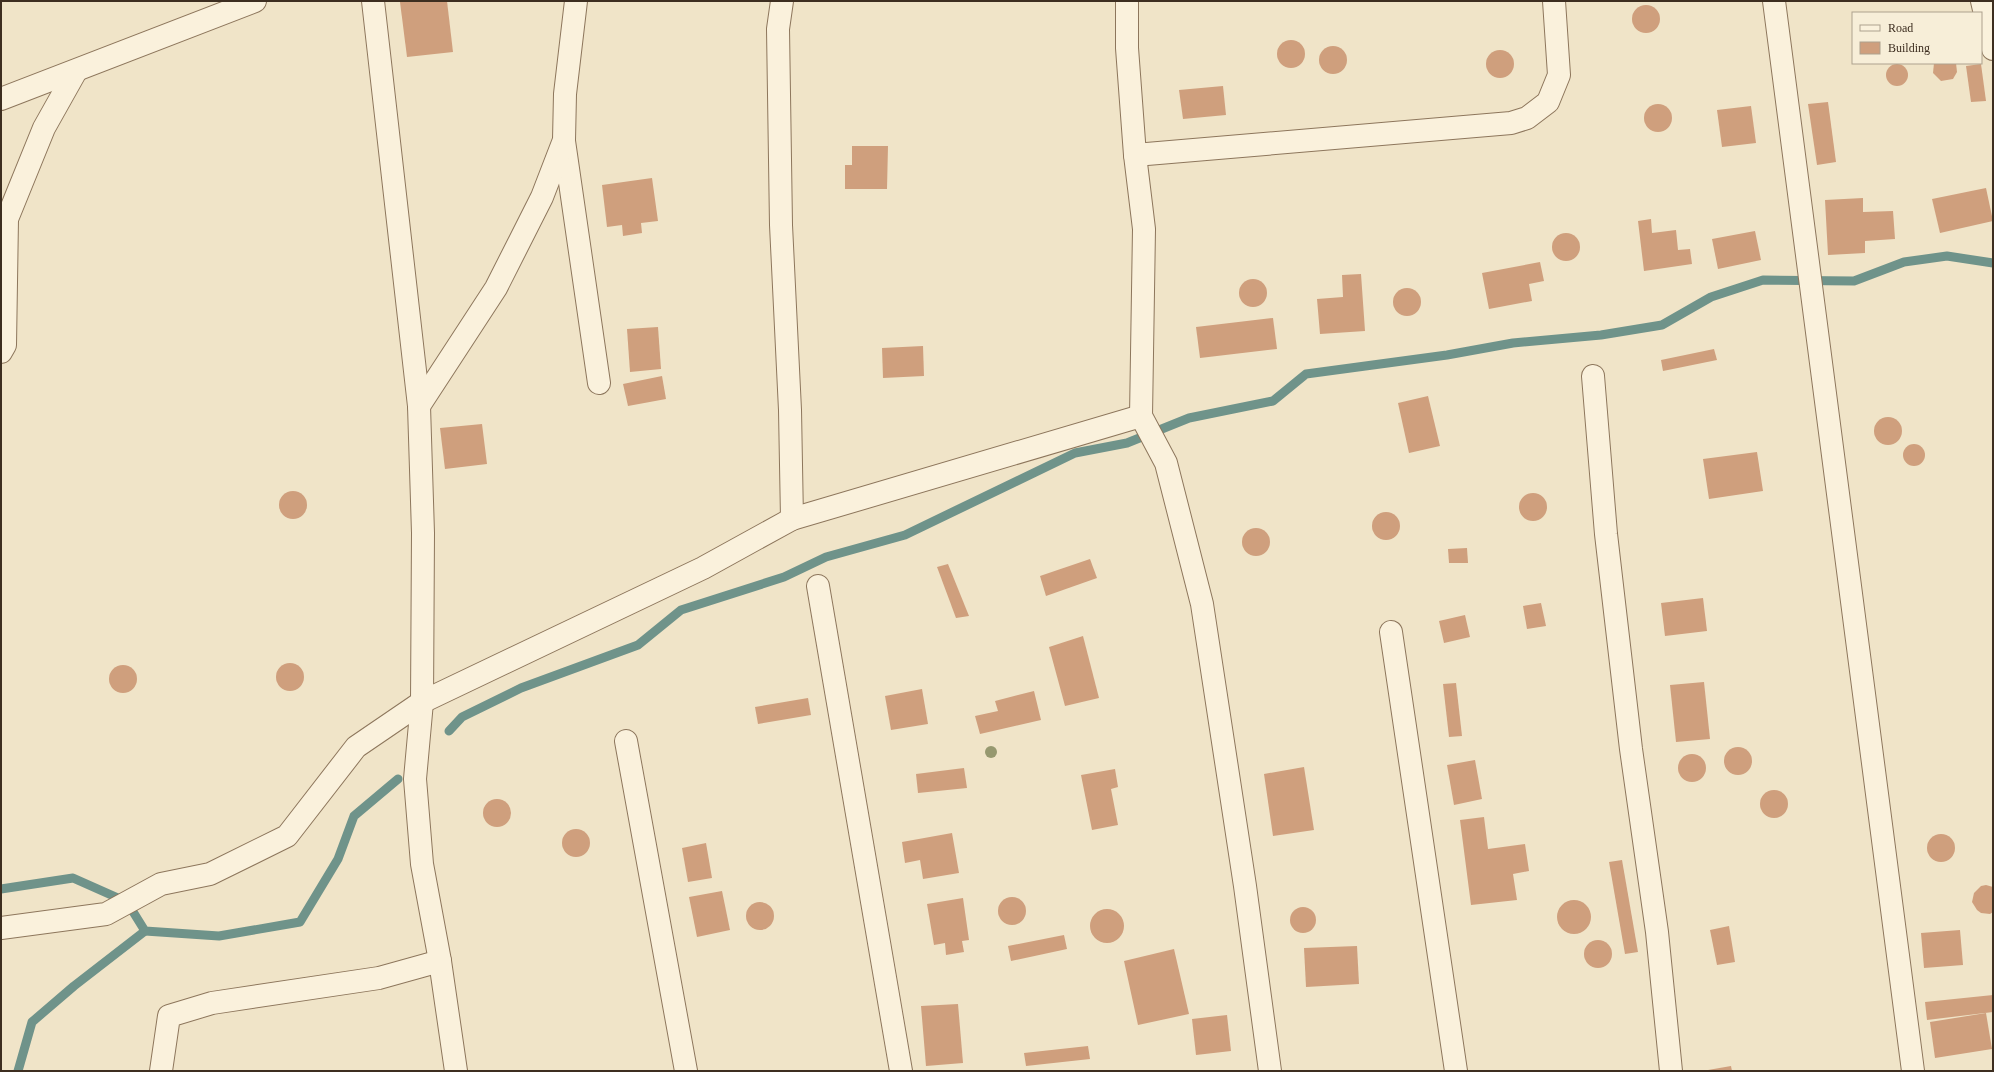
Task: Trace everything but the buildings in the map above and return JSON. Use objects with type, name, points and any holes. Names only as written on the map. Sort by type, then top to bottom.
[{"type":"street","points":[[1,99],[255,1]]},
{"type":"street","points":[[373,1],[420,406],[423,533],[422,702],[415,779],[422,864],[440,961],[456,1071]]},
{"type":"street","points":[[576,1],[565,94],[564,140],[599,383]]},
{"type":"street","points":[[782,1],[778,29],[781,225],[790,410],[792,519]]},
{"type":"street","points":[[1127,1],[1126,48],[1135,155],[1144,229],[1141,416],[1166,463],[1202,604],[1244,879],[1270,1071]]},
{"type":"street","points":[[1135,155],[1511,123],[1527,118],[1548,102],[1559,75],[1554,1]]},
{"type":"street","points":[[1774,1],[1913,1071]]},
{"type":"street","points":[[1982,1],[1993,49]]},
{"type":"street","points":[[1,352],[5,345],[7,219],[44,128],[76,71]]},
{"type":"street","points":[[420,406],[496,288],[542,197],[564,140]]},
{"type":"street","points":[[1593,376],[1606,534],[1631,749],[1657,932],[1671,1071]]},
{"type":"street","points":[[1,928],[106,914],[161,884],[210,874],[287,836],[356,747],[422,702],[703,568],[792,519],[1141,416]]},
{"type":"street","points":[[818,586],[901,1071]]},
{"type":"street","points":[[1391,632],[1456,1071]]},
{"type":"street","points":[[626,740],[686,1071]]},
{"type":"street","points":[[161,1071],[169,1016],[212,1003],[379,978],[440,961]]},
{"type":"waterway","points":[[449,731],[462,717],[521,688],[638,645],[681,610],[784,577],[826,557],[905,535],[1075,453],[1127,443],[1189,418],[1273,401],[1306,374],[1447,355],[1513,343],[1601,335],[1662,325],[1711,297],[1763,280],[1854,281],[1904,262],[1947,256],[1993,263]]},
{"type":"waterway","points":[[1,889],[73,878],[127,902],[145,931],[219,936],[300,922],[338,859],[354,816],[398,779]]},
{"type":"waterway","points":[[18,1071],[32,1022],[74,986],[145,931]]}]
